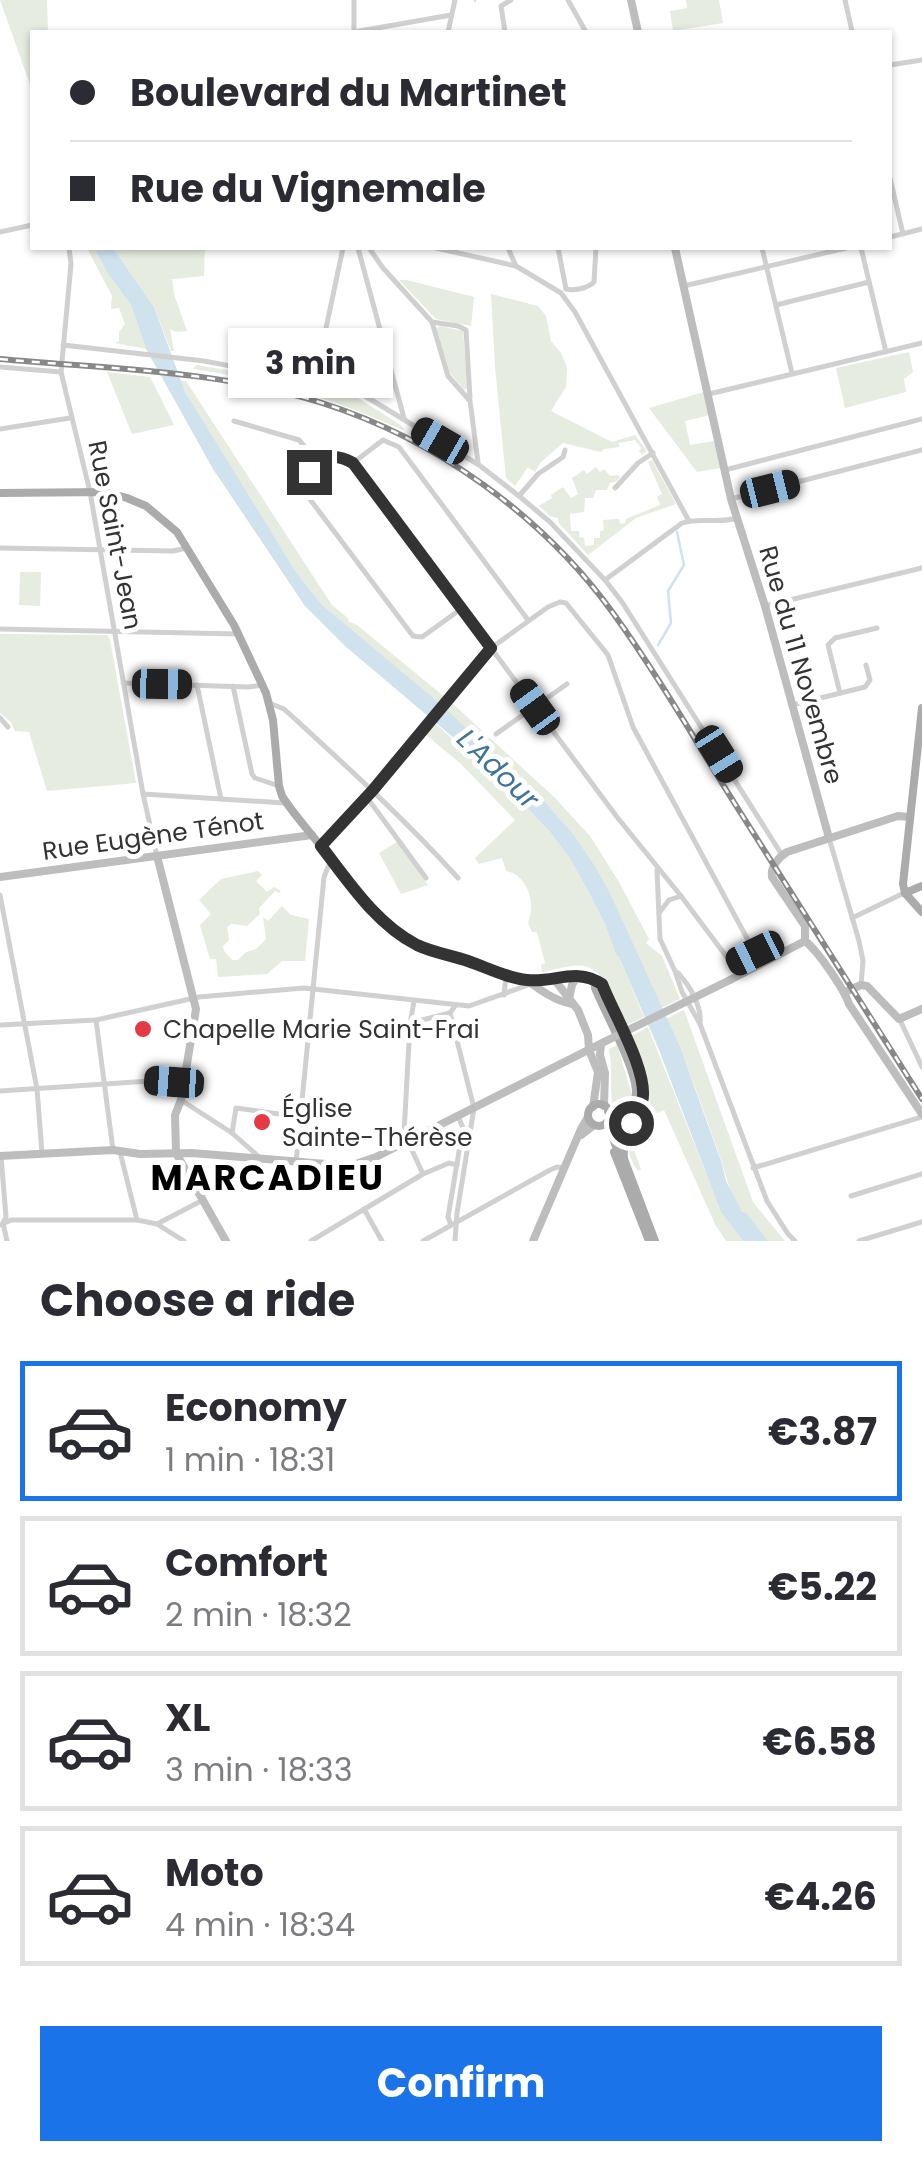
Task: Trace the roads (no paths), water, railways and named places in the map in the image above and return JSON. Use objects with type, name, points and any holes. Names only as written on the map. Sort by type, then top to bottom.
[{"type":"main road","points":[[0,493],[105,492],[146,506],[170,524],[239,634],[263,685],[269,703],[279,786],[287,804],[369,906],[412,942],[436,954],[533,982],[578,975],[602,984],[641,1075],[644,1092],[642,1106],[624,1140],[624,1159]]},
{"type":"main road","points":[[922,708],[903,884],[905,893],[922,912]]},
{"type":"main road","points":[[905,893],[922,886]]},
{"type":"main road","points":[[595,980],[636,1092],[632,1108],[602,1120]]},
{"type":"main road","points":[[602,1120],[629,1116],[642,1106]]},
{"type":"main road","points":[[592,1107],[624,1159],[652,1241]]},
{"type":"main road","points":[[602,1120],[652,1241]]},
{"type":"street","points":[[354,0],[354,30]]},
{"type":"street","points":[[448,30],[455,0]]},
{"type":"street","points":[[505,30],[498,3],[511,0]]},
{"type":"street","points":[[568,0],[583,30]]},
{"type":"street","points":[[631,0],[638,30]]},
{"type":"street","points":[[844,0],[850,30]]},
{"type":"street","points":[[365,30],[451,15]]},
{"type":"street","points":[[892,65],[922,60]]},
{"type":"street","points":[[892,187],[903,234]]},
{"type":"street","points":[[0,232],[30,225]]},
{"type":"street","points":[[892,237],[922,229]]},
{"type":"street","name":"Rue Saint-Jean","points":[[69,250],[60,372],[90,492],[143,794],[196,1014],[175,1115],[176,1153]]},
{"type":"street","points":[[315,380],[343,250]]},
{"type":"street","points":[[359,250],[404,418]]},
{"type":"street","points":[[370,250],[432,322],[448,376],[470,401]]},
{"type":"street","points":[[445,250],[516,266],[564,291],[591,286],[596,250]]},
{"type":"street","points":[[509,250],[516,266]]},
{"type":"street","points":[[558,250],[564,291],[689,520]]},
{"type":"street","name":"Rue du 11 Novembre","points":[[675,250],[724,470],[863,961],[860,986]]},
{"type":"street","points":[[763,250],[792,373]]},
{"type":"street","points":[[684,286],[838,250]]},
{"type":"street","points":[[861,250],[886,352]]},
{"type":"street","points":[[776,306],[869,282]]},
{"type":"street","points":[[432,322],[466,330],[479,465]]},
{"type":"street","points":[[709,394],[922,343]]},
{"type":"street","points":[[63,345],[340,381],[479,465],[550,522],[604,580],[666,669],[782,855]]},
{"type":"street","points":[[0,367],[60,372]]},
{"type":"street","points":[[387,408],[400,396]]},
{"type":"street","points":[[0,429],[70,418]]},
{"type":"street","points":[[724,470],[922,419]]},
{"type":"street","points":[[234,420],[299,440],[318,462]]},
{"type":"street","points":[[353,463],[383,440],[399,447],[528,620]]},
{"type":"street","points":[[519,496],[538,474],[563,456],[564,450]]},
{"type":"street","points":[[732,499],[922,450]]},
{"type":"street","points":[[615,488],[638,462],[652,454]]},
{"type":"street","points":[[462,608],[422,638],[413,636],[309,498],[307,480],[318,462],[338,456],[353,463],[728,960],[736,962],[770,948],[781,953]]},
{"type":"street","points":[[604,580],[682,523],[737,518]]},
{"type":"street","points":[[0,548],[188,548]]},
{"type":"street","points":[[765,606],[922,568]]},
{"type":"street","points":[[321,846],[491,648],[548,607],[566,603],[608,655],[633,727],[755,953]]},
{"type":"street","points":[[840,693],[828,645],[836,638],[877,628]]},
{"type":"street","points":[[0,629],[239,634]]},
{"type":"street","points":[[792,705],[868,686],[866,666]]},
{"type":"street","points":[[123,683],[248,688],[263,685]]},
{"type":"street","points":[[198,684],[222,799]]},
{"type":"street","points":[[496,734],[566,684]]},
{"type":"street","points":[[233,686],[252,774],[279,786]]},
{"type":"street","points":[[269,703],[284,709],[373,790],[458,878]]},
{"type":"street","points":[[0,718],[8,727]]},
{"type":"street","points":[[143,794],[287,804]]},
{"type":"street","points":[[366,796],[426,878]]},
{"type":"street","points":[[805,942],[805,926],[772,877],[772,869],[782,855],[898,816],[910,817]]},
{"type":"street","name":"Rue Eugène Ténot","points":[[0,877],[312,835]]},
{"type":"street","points":[[296,1162],[324,877],[334,862]]},
{"type":"street","points":[[657,867],[660,939],[700,1024],[767,1201],[795,1241]]},
{"type":"street","points":[[852,918],[905,893]]},
{"type":"street","points":[[0,895],[37,1089],[42,1153]]},
{"type":"street","points":[[658,915],[668,900],[681,896]]},
{"type":"street","points":[[7,1241],[2,1224],[6,1217],[0,1156],[176,1153],[350,1166],[408,1141],[805,942]]},
{"type":"street","points":[[753,1168],[922,1115],[848,1004],[845,992],[816,950],[805,942]]},
{"type":"street","points":[[504,995],[506,975]]},
{"type":"street","points":[[570,1001],[578,975]]},
{"type":"street","points":[[554,979],[578,1010],[588,1035],[598,1072],[592,1107]]},
{"type":"street","points":[[0,1025],[96,1020],[194,998],[314,988],[455,1006],[477,1004],[533,982],[564,1002],[570,1001]]},
{"type":"street","points":[[845,992],[860,986],[874,992],[899,1019],[922,1067]]},
{"type":"street","points":[[414,1001],[404,1132],[423,1174]]},
{"type":"street","points":[[418,1021],[450,1012],[455,1006]]},
{"type":"street","points":[[899,1019],[922,1009]]},
{"type":"street","points":[[450,1012],[474,1108],[454,1223],[455,1241]]},
{"type":"street","points":[[96,1020],[116,1152],[137,1220]]},
{"type":"street","points":[[588,1035],[603,1043]]},
{"type":"street","points":[[533,1241],[577,1138],[602,1120],[603,1043]]},
{"type":"street","points":[[0,1091],[150,1080],[184,1083]]},
{"type":"street","points":[[181,1100],[230,1131],[259,1159]]},
{"type":"street","points":[[230,1131],[236,1108],[300,1117]]},
{"type":"street","points":[[454,1223],[448,1217],[462,1128],[458,1116]]},
{"type":"street","points":[[176,1153],[226,1241]]},
{"type":"street","points":[[157,1224],[259,1159]]},
{"type":"street","points":[[311,1241],[423,1174],[449,1163],[456,1165]]},
{"type":"street","points":[[423,1241],[550,1170],[564,1168]]},
{"type":"street","points":[[851,1196],[922,1174]]},
{"type":"street","points":[[364,1209],[382,1241]]},
{"type":"street","points":[[2,1224],[10,1220],[137,1220],[157,1224],[184,1241]]},
{"type":"street","points":[[859,1241],[922,1222]]},
{"type":"water","name":"L'Adour","points":[[95,250],[114,250],[154,307],[185,392],[296,572],[322,605],[440,704],[539,795],[573,834],[610,893],[680,1047],[726,1181],[742,1212],[768,1241],[743,1241],[721,1212],[659,1050],[605,924],[569,857],[515,795],[305,606],[213,469],[146,349],[131,305]]},
{"type":"waterway","points":[[658,645],[671,623],[668,591],[684,565],[677,532]]},
{"type":"railway","points":[[0,359],[203,377],[322,403],[406,437],[484,485],[520,513],[585,578],[629,636],[922,1099]]},
{"type":"place","name":"Chapelle Marie Saint-Frai","points":[[143,1029]]},
{"type":"place","name":"Église Sainte-Thérèse","points":[[262,1122]]},
{"type":"district","name":"MARCADIEU","points":[[268,1177]]}]
